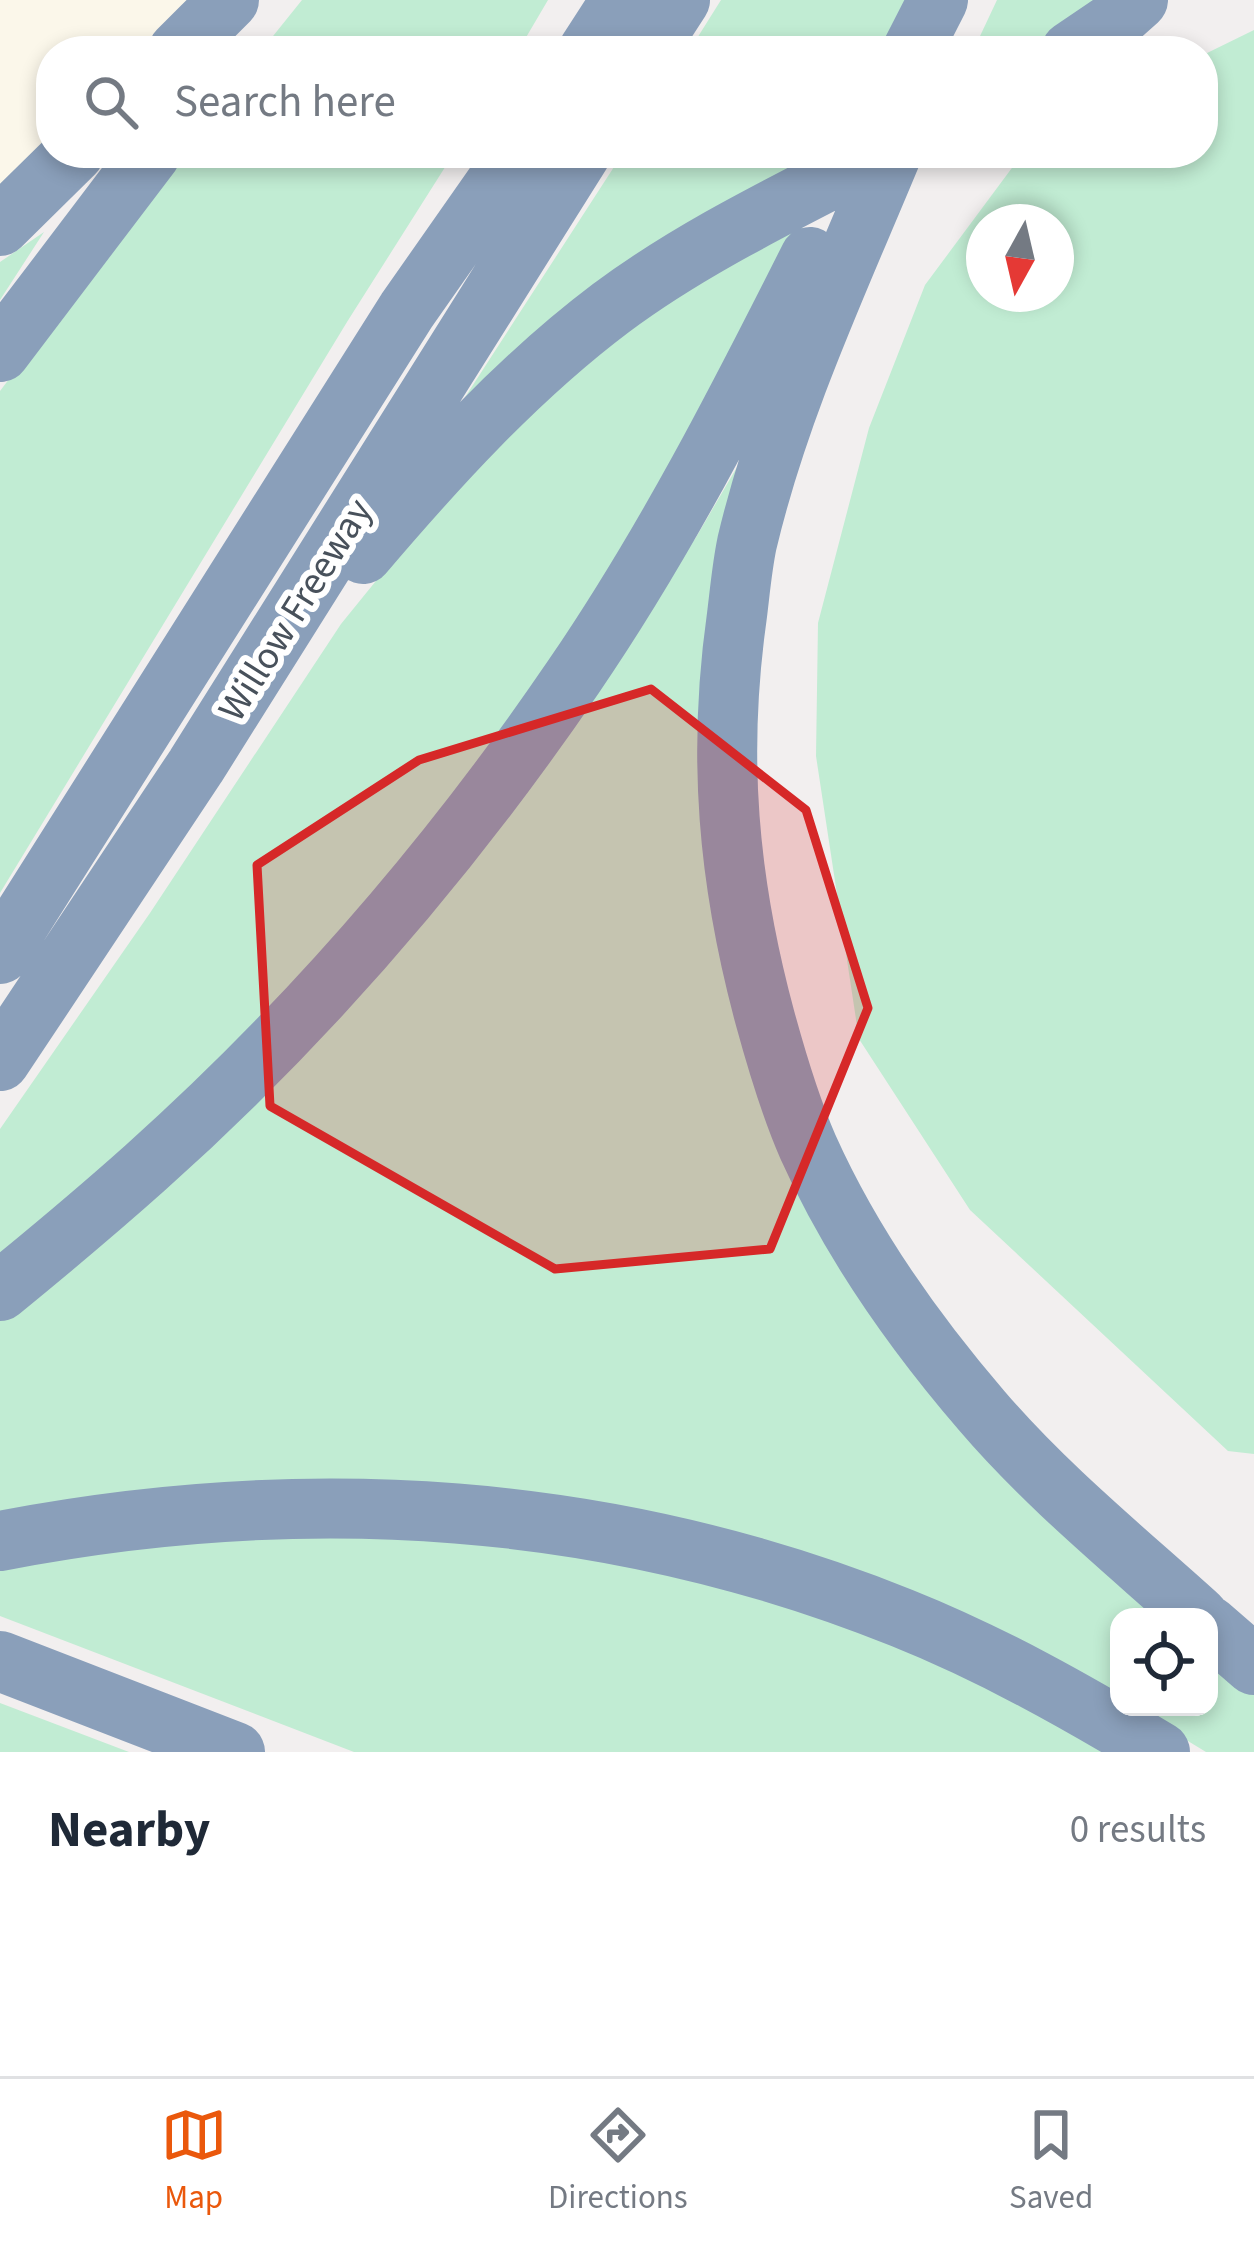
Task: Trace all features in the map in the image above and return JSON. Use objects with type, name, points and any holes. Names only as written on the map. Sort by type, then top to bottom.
[{"type":"highway","points":[[193,36],[230,0]]},
{"type":"highway","points":[[239,36],[265,0]]},
{"type":"highway","points":[[551,36],[572,0]]},
{"type":"highway","points":[[598,36],[621,0]]},
{"type":"highway","points":[[657,36],[680,0]]},
{"type":"highway","points":[[920,36],[938,0]]},
{"type":"highway","points":[[940,36],[956,0]]},
{"type":"highway","points":[[1093,36],[1138,0]]},
{"type":"highway","points":[[0,226],[59,168]]},
{"type":"highway","points":[[0,352],[140,168]]},
{"type":"highway","points":[[407,310],[477,168]]},
{"type":"highway","name":"Willow Freeway","points":[[0,954],[407,310],[507,168]]},
{"type":"highway","name":"Willow Freeway","points":[[0,1061],[196,766],[571,168]]},
{"type":"highway","points":[[196,766],[409,500],[549,358],[672,266],[854,168]]},
{"type":"highway","points":[[0,1291],[147,1167],[265,1053],[339,975],[490,791],[574,676],[659,542],[727,423],[854,168]]},
{"type":"highway","points":[[886,168],[773,451],[747,546],[731,659],[727,810],[755,980],[778,1066],[808,1147],[848,1225],[917,1330],[1001,1431],[1188,1608]]},
{"type":"highway","points":[[0,1541],[191,1513],[307,1509],[422,1510],[536,1520],[624,1535],[810,1584],[904,1619],[998,1661],[1160,1752]]},
{"type":"highway","points":[[1218,1634],[1254,1665]]},
{"type":"highway","points":[[0,1660],[236,1752]]},
{"type":"highlighted area","points":[[651,689],[806,810],[868,1008],[770,1249],[555,1269],[270,1106],[257,865],[419,760]]},
{"type":"shaded area","points":[[0,0],[229,0],[193,36],[36,36],[36,168],[41,168],[0,226]]},
{"type":"green space","points":[[302,0],[548,0],[527,36],[273,36]]},
{"type":"green space","points":[[721,0],[916,0],[899,36],[698,36]]},
{"type":"green space","points":[[997,0],[1109,0],[1059,36],[980,36]]},
{"type":"green space","points":[[1254,30],[1254,1454],[1228,1451],[970,1210],[859,1039],[816,756],[818,623],[869,428],[925,285],[966,230],[966,312],[1074,312],[1074,204],[985,204],[1012,168],[1218,168],[1218,48]]},
{"type":"green space","points":[[169,168],[445,168],[0,893],[0,391]]},
{"type":"green space","points":[[613,168],[822,168],[449,422]]},
{"type":"green space","points":[[803,227],[715,403],[579,644],[253,1041],[0,1268],[0,1129],[341,624],[427,518],[548,397],[678,290]]},
{"type":"green space","points":[[44,232],[0,300],[0,262]]},
{"type":"green space","points":[[754,438],[717,602],[783,1146],[1159,1608],[1110,1608],[1110,1695],[649,1515],[0,1520],[0,1320],[695,539]]},
{"type":"green space","points":[[388,1525],[774,1589],[1128,1752],[354,1752],[0,1616],[0,1558]]},
{"type":"green space","points":[[1218,1661],[1254,1691],[1254,1752],[1206,1752],[1147,1716],[1218,1716]]},
{"type":"green space","points":[[0,1703],[129,1752],[0,1752]]}]
